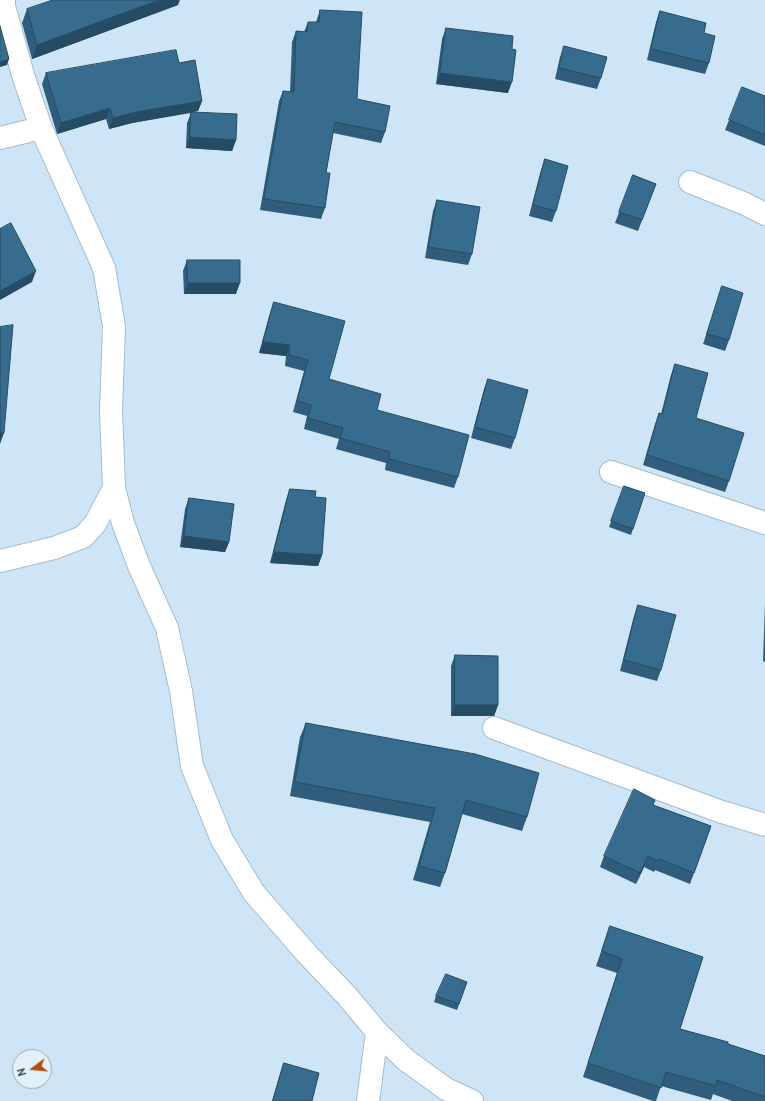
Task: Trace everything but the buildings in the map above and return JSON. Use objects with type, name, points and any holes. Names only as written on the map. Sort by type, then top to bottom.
[{"type":"street","points":[[3,2],[23,75],[41,128],[104,268],[114,326],[111,410],[114,488],[123,523],[139,566],[167,628],[181,691],[192,766],[222,840],[254,893],[307,954],[347,996],[377,1032],[406,1060],[446,1089],[472,1101]]},
{"type":"street","points":[[0,138],[41,128]]},
{"type":"street","points":[[690,182],[743,203],[765,214]]},
{"type":"street","points":[[610,472],[765,523]]},
{"type":"street","points":[[0,562],[54,548],[83,537],[95,524],[114,488]]},
{"type":"street","points":[[494,728],[719,811],[765,825]]},
{"type":"street","points":[[368,1101],[377,1032]]}]
